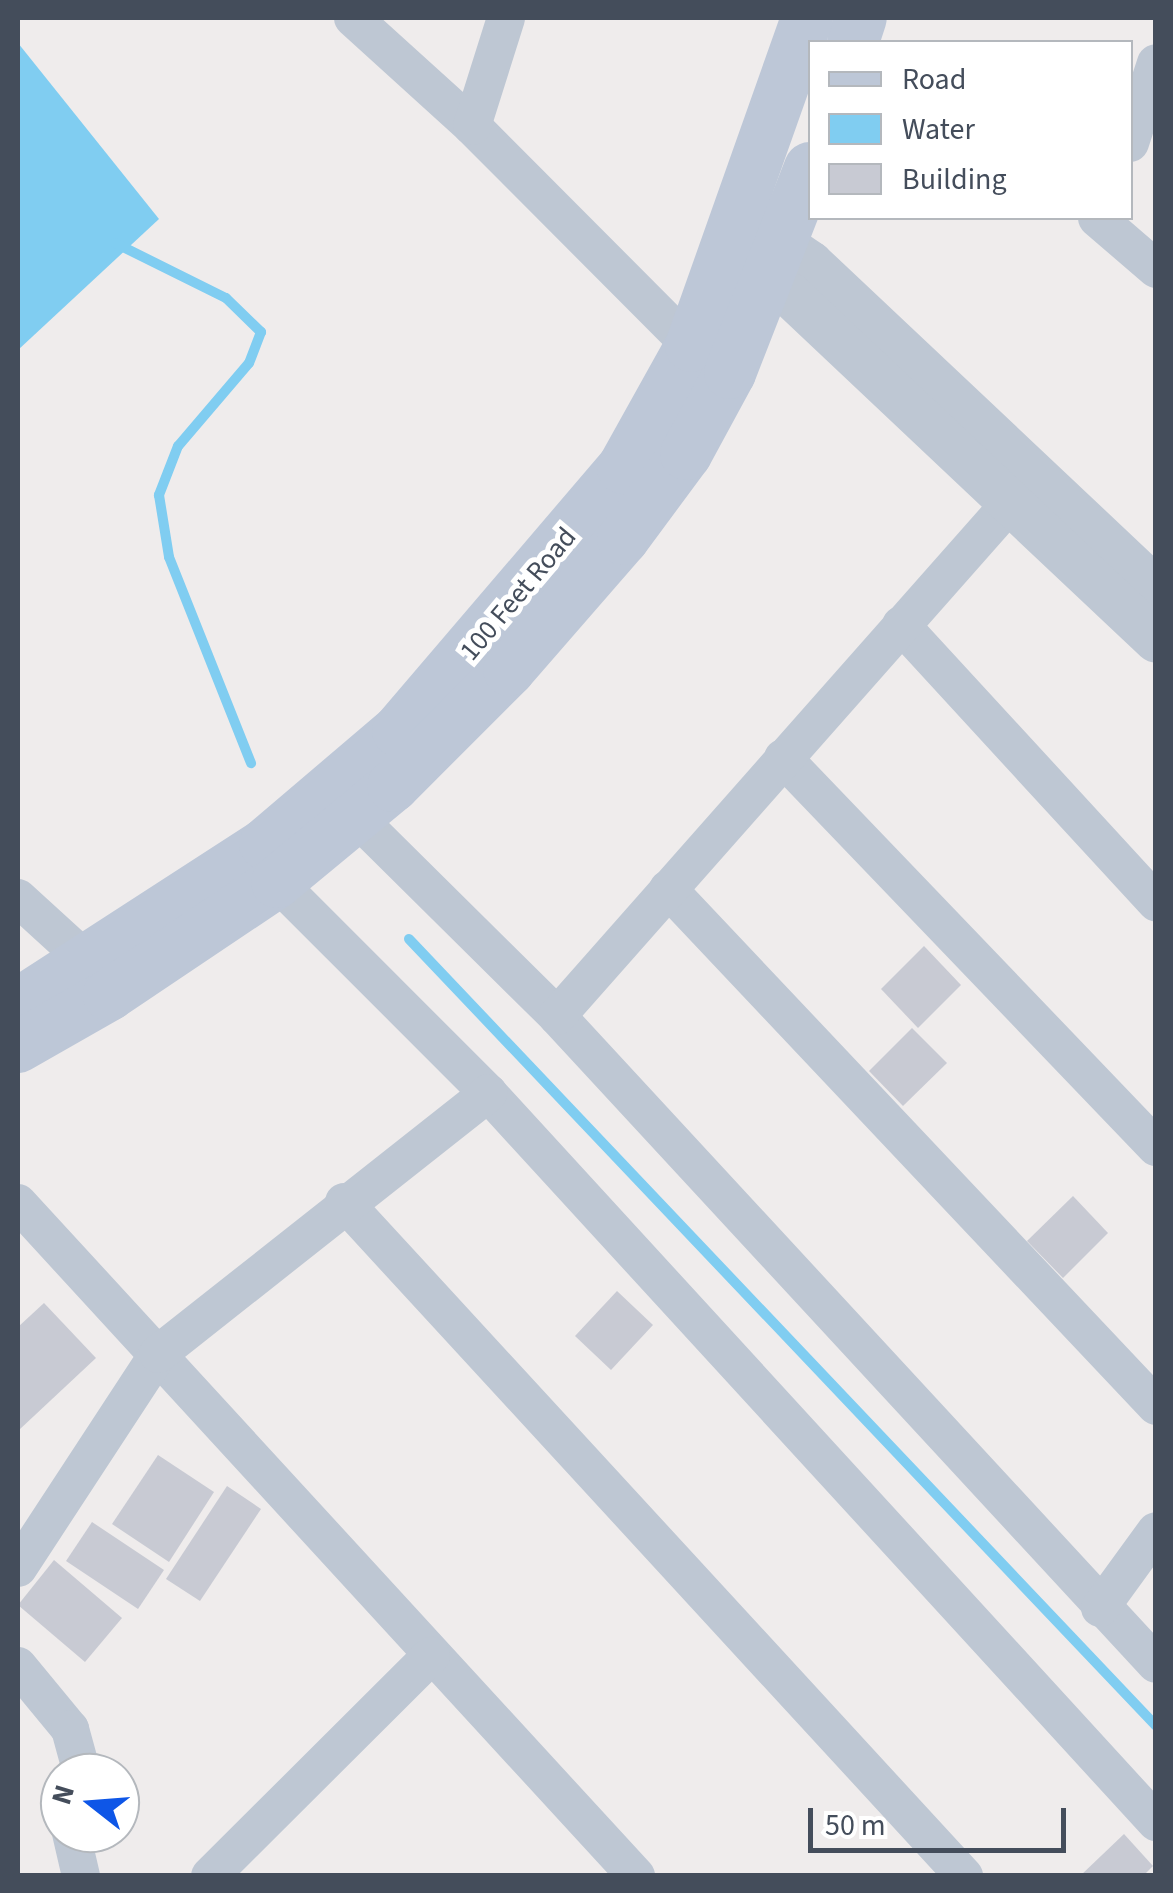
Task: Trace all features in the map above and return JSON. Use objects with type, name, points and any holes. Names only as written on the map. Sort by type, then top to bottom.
[{"type":"main road","name":"100 Feet Road","points":[[18,1047],[109,995],[276,882],[356,817],[510,670],[624,540],[686,454],[730,373],[806,18]]},
{"type":"main road","name":"100 Feet Road","points":[[18,1004],[265,844],[398,732],[622,468],[691,346],[808,171]]},
{"type":"street","points":[[352,18],[472,126],[691,346]]},
{"type":"street","points":[[472,126],[506,18]]},
{"type":"street","points":[[1133,134],[1156,64]]},
{"type":"street","points":[[1103,220],[1156,269]]},
{"type":"street","points":[[754,247],[1023,490],[1156,589]]},
{"type":"street","points":[[557,1016],[1023,490]]},
{"type":"street","points":[[1023,490],[1156,640]]},
{"type":"street","points":[[901,625],[1156,902]]},
{"type":"street","points":[[783,758],[1156,1147]]},
{"type":"street","points":[[356,817],[557,1016],[1100,1608],[1156,1664]]},
{"type":"street","points":[[276,882],[488,1093],[1156,1822]]},
{"type":"street","points":[[668,889],[1156,1406]]},
{"type":"street","points":[[18,898],[88,962]]},
{"type":"street","points":[[18,1568],[158,1354],[344,1202],[488,1093]]},
{"type":"street","points":[[344,1202],[964,1876]]},
{"type":"street","points":[[18,1203],[636,1876]]},
{"type":"street","points":[[1100,1608],[1156,1531]]},
{"type":"street","points":[[214,1874],[431,1656]]},
{"type":"street","points":[[18,1666],[70,1729],[77,1753]]},
{"type":"water","points":[[18,43],[159,219],[18,350]]},
{"type":"building","points":[[924,946],[961,985],[918,1028],[881,989]]},
{"type":"building","points":[[912,1028],[947,1063],[903,1106],[869,1071]]},
{"type":"building","points":[[1073,1196],[1108,1233],[1063,1278],[1027,1241]]},
{"type":"building","points":[[617,1291],[653,1325],[611,1370],[575,1336]]},
{"type":"building","points":[[44,1303],[96,1358],[19,1430],[18,1327]]},
{"type":"building","points":[[158,1455],[214,1492],[169,1562],[112,1524]]},
{"type":"building","points":[[227,1486],[261,1509],[200,1601],[166,1579]]},
{"type":"building","points":[[92,1522],[164,1570],[138,1609],[66,1561]]},
{"type":"building","points":[[54,1560],[122,1618],[85,1662],[18,1605]]},
{"type":"building","points":[[1124,1834],[1153,1866],[1143,1876],[1080,1876]]},
{"type":"waterway","points":[[115,243],[226,298],[261,332],[249,363],[178,446],[159,495],[169,557],[251,763]]},
{"type":"waterway","points":[[409,939],[1156,1726]]}]
